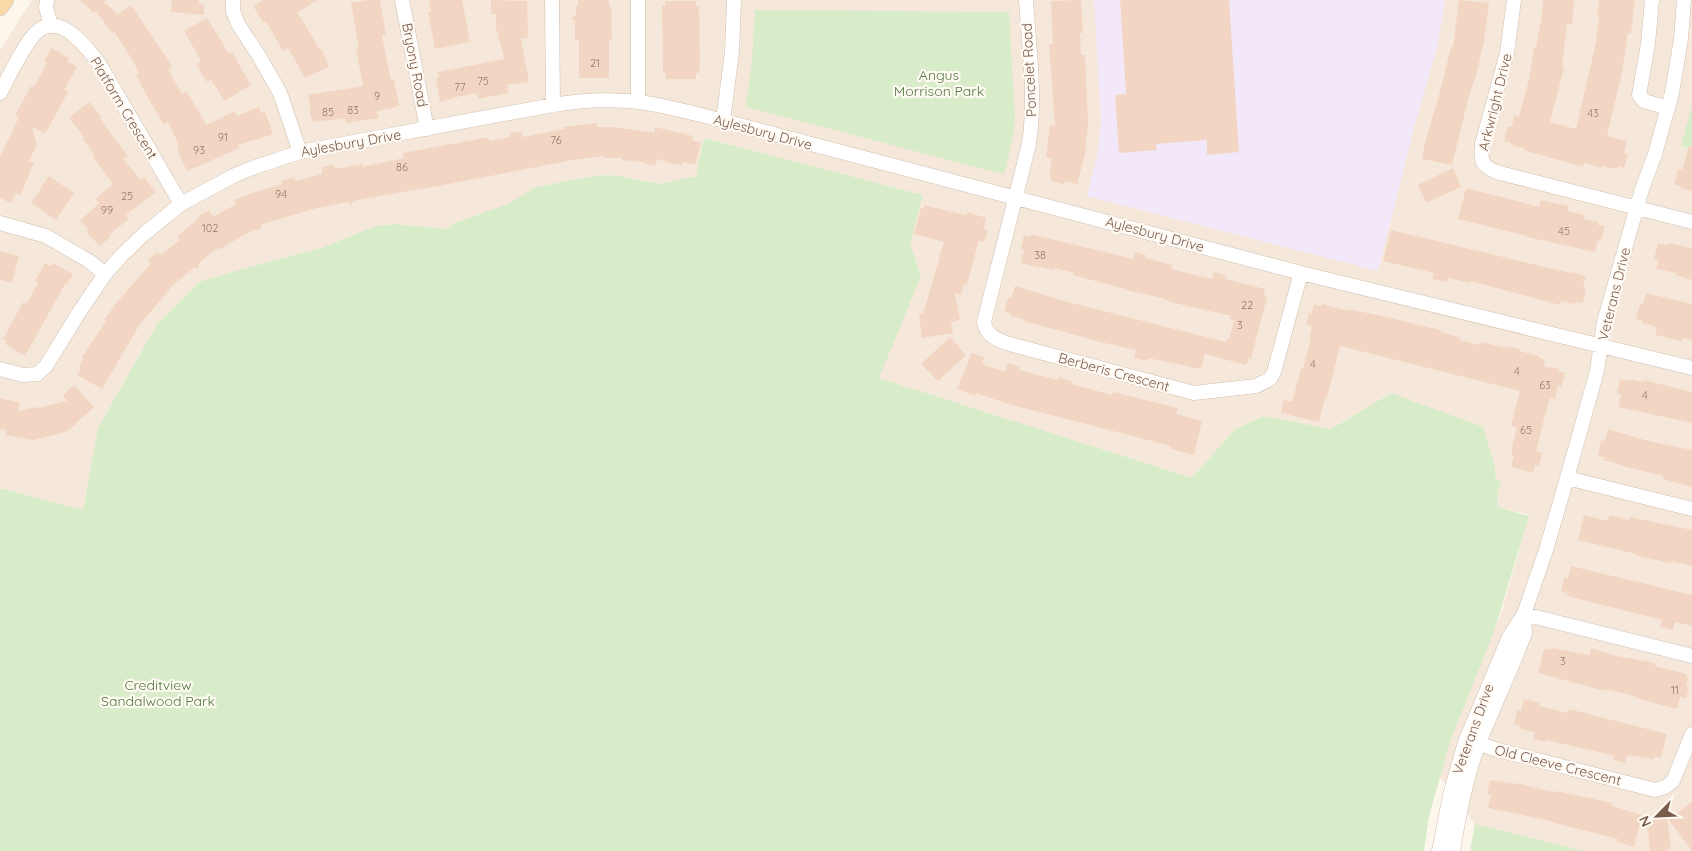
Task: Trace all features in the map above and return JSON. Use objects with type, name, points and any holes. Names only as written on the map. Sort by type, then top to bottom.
[{"type":"main road","points":[[0,7],[5,0]]},
{"type":"street","points":[[0,93],[32,38],[43,27],[51,26],[46,7],[47,0]]},
{"type":"street","points":[[233,0],[233,11],[238,24],[260,56],[280,93],[300,152]]},
{"type":"street","name":"Bryony Road","points":[[402,0],[427,129]]},
{"type":"street","points":[[552,0],[553,105]]},
{"type":"street","points":[[638,0],[638,102]]},
{"type":"street","points":[[723,121],[732,45],[734,0]]},
{"type":"street","name":"Poncelet Road","points":[[1015,198],[1032,126],[1026,0]]},
{"type":"street","name":"Arkwright Drive","points":[[1514,0],[1507,53],[1482,144],[1481,156],[1484,165],[1490,170],[1500,173],[1637,208]]},
{"type":"street","points":[[1652,0],[1648,44],[1639,95],[1644,101],[1668,108]]},
{"type":"street","name":"Veterans Drive","points":[[1439,851],[1450,795],[1466,742],[1509,637],[1524,614],[1546,550],[1567,478],[1597,371],[1604,322],[1668,108],[1682,39],[1684,0]]},
{"type":"street","name":"Platform Crescent","points":[[51,26],[65,29],[93,55],[182,204]]},
{"type":"street","name":"Aylesbury Drive","points":[[0,369],[23,375],[37,374],[46,366],[105,274],[144,234],[182,204],[220,182],[252,168],[300,152],[571,102],[638,102],[701,115],[1301,273],[1692,368]]},
{"type":"street","name":"Berberis Crescent","points":[[1015,198],[984,322],[988,334],[1006,344],[1146,381],[1194,393],[1256,386],[1270,379],[1274,372],[1301,273]]},
{"type":"street","points":[[1637,208],[1692,222]]},
{"type":"street","points":[[0,223],[53,240],[89,261],[105,274]]},
{"type":"street","points":[[1567,478],[1692,509]]},
{"type":"street","points":[[1524,614],[1692,656]]},
{"type":"street","name":"Veterans Drive","points":[[1453,851],[1460,809],[1479,744],[1525,633],[1524,614]]},
{"type":"street","name":"Old Cleeve Crescent","points":[[1479,744],[1655,790],[1665,787],[1673,781],[1692,734]]},
{"type":"shaded area","points":[[32,0],[1692,0],[1692,106],[1682,146],[1692,149],[1692,851],[1584,851],[1475,824],[1439,776],[1457,720],[1502,611],[1529,515],[1498,507],[1495,467],[1391,393],[1331,429],[1263,416],[1235,429],[1192,478],[878,378],[921,276],[910,243],[923,195],[705,138],[696,176],[660,184],[619,176],[603,175],[560,182],[534,188],[508,204],[457,222],[447,229],[396,224],[375,226],[324,247],[199,282],[157,324],[98,428],[83,510],[0,488],[0,50]]},
{"type":"shaded area","points":[[1094,0],[1445,0],[1438,44],[1413,132],[1378,271],[1087,196],[1098,151],[1101,122]]},
{"type":"green space","name":"Angus Morrison Park","points":[[755,10],[1009,12],[1015,119],[1005,172],[1002,174],[747,107]]},
{"type":"green space","points":[[1692,106],[1692,149],[1681,146]]},
{"type":"green space","name":"Creditview Sandalwood Park","points":[[704,138],[923,195],[910,243],[921,276],[879,378],[1192,478],[1235,429],[1264,416],[1331,429],[1391,393],[1483,427],[1495,467],[1496,480],[1501,481],[1497,494],[1498,507],[1529,516],[1494,632],[1450,742],[1429,816],[1424,851],[0,851],[0,488],[83,510],[98,428],[157,324],[199,282],[324,247],[375,226],[396,224],[447,229],[457,222],[508,204],[534,188],[603,175],[619,176],[660,184],[696,176]]},
{"type":"green space","points":[[1475,824],[1584,851],[1470,851]]},
{"type":"building","points":[[80,0],[106,0],[104,2],[118,14],[131,5],[172,66],[168,69],[182,94],[186,91],[207,125],[235,111],[237,116],[259,107],[261,113],[265,112],[273,134],[238,145],[240,148],[187,171],[177,150],[179,149],[178,143],[168,122],[164,125],[136,75],[139,73],[134,63],[114,31],[112,33],[96,11],[94,13]]},
{"type":"building","points":[[172,0],[199,0],[199,4],[204,5],[204,15],[171,12]]},
{"type":"building","points":[[263,0],[318,0],[296,13],[298,13],[320,50],[322,49],[329,67],[305,78],[288,48],[283,51],[266,21],[263,22],[253,6]]},
{"type":"building","points":[[380,0],[386,34],[382,35],[383,41],[391,80],[394,80],[399,105],[377,111],[379,118],[346,123],[345,118],[314,122],[309,109],[311,109],[308,95],[363,86],[356,49],[359,49],[351,3]]},
{"type":"building","points":[[429,0],[462,0],[470,42],[435,49],[428,12],[431,12]]},
{"type":"building","points":[[491,0],[527,1],[528,38],[521,38],[529,82],[507,85],[508,93],[478,99],[476,93],[440,102],[436,78],[439,78],[438,72],[504,59],[498,31],[496,31],[496,14],[491,14]]},
{"type":"building","points":[[578,0],[609,0],[609,6],[611,6],[612,40],[609,40],[609,78],[579,78],[579,40],[575,41],[575,21],[571,18],[576,15]]},
{"type":"building","points":[[1081,0],[1083,33],[1080,33],[1081,54],[1085,55],[1088,122],[1085,155],[1077,184],[1065,181],[1064,184],[1050,181],[1051,174],[1049,173],[1052,158],[1046,157],[1050,125],[1055,126],[1049,44],[1053,44],[1051,1]]},
{"type":"building","points":[[1120,0],[1229,0],[1239,152],[1207,155],[1207,140],[1156,144],[1157,150],[1119,153],[1115,95],[1126,94]]},
{"type":"building","points":[[1459,0],[1489,3],[1484,41],[1477,72],[1452,165],[1422,159],[1451,47],[1453,47]]},
{"type":"building","points":[[1543,0],[1574,0],[1572,25],[1567,24],[1562,67],[1564,68],[1550,122],[1576,129],[1596,42],[1599,0],[1635,0],[1631,34],[1628,33],[1622,72],[1607,136],[1627,141],[1624,153],[1628,154],[1624,168],[1618,166],[1617,169],[1602,166],[1602,168],[1584,163],[1583,167],[1523,150],[1524,148],[1504,141],[1508,126],[1512,127],[1514,115],[1519,116],[1529,80],[1534,48],[1536,48],[1541,24]]},
{"type":"building","points":[[665,1],[696,1],[696,6],[699,6],[700,61],[699,73],[696,73],[696,79],[666,79],[666,73],[663,73],[662,6],[665,6]]},
{"type":"building","points":[[207,18],[229,54],[232,52],[251,85],[224,101],[211,79],[207,82],[196,64],[201,61],[184,31]]},
{"type":"building","points":[[52,48],[69,58],[67,61],[77,67],[64,90],[68,92],[45,134],[32,127],[37,145],[29,161],[34,163],[20,196],[16,193],[11,203],[0,198],[0,157],[19,117],[15,115],[31,86],[34,87],[47,63],[44,61]]},
{"type":"building","points":[[89,102],[128,156],[123,159],[141,180],[144,177],[156,192],[126,215],[129,219],[110,234],[111,236],[100,246],[86,232],[89,230],[80,221],[99,203],[96,198],[113,184],[93,157],[95,156],[82,138],[84,137],[69,118]]},
{"type":"building","points":[[597,123],[598,127],[613,127],[654,133],[655,127],[693,136],[692,140],[701,143],[695,165],[683,162],[682,165],[674,164],[657,159],[655,166],[622,160],[622,158],[605,158],[605,156],[573,160],[353,201],[351,205],[348,202],[317,208],[263,224],[259,231],[255,229],[218,250],[217,248],[199,263],[198,269],[194,268],[169,288],[140,324],[102,389],[77,375],[84,358],[82,357],[106,321],[104,320],[151,263],[148,260],[158,252],[161,255],[180,240],[177,236],[199,218],[198,216],[209,210],[213,217],[236,204],[234,200],[282,184],[281,181],[294,177],[295,181],[322,174],[322,167],[334,165],[335,169],[362,164],[362,167],[404,158],[403,153],[489,137],[489,141],[510,137],[509,133],[522,131],[523,137],[564,129],[564,127]]},
{"type":"building","points":[[1689,146],[1692,146],[1692,191],[1674,184],[1678,169],[1682,170]]},
{"type":"building","points":[[1453,168],[1461,187],[1426,203],[1418,185]]},
{"type":"building","points":[[49,176],[74,193],[56,220],[31,203]]},
{"type":"building","points":[[1466,188],[1539,207],[1541,200],[1569,206],[1567,211],[1585,215],[1584,219],[1598,222],[1598,225],[1605,226],[1601,241],[1598,240],[1595,252],[1458,219]]},
{"type":"building","points":[[924,205],[966,215],[968,212],[986,218],[984,229],[988,230],[984,242],[979,240],[967,284],[964,284],[961,295],[955,293],[960,320],[951,322],[953,333],[922,338],[919,314],[923,314],[944,242],[914,234],[921,208],[924,208]]},
{"type":"building","points":[[1391,230],[1586,276],[1583,288],[1586,289],[1583,303],[1576,302],[1575,304],[1561,301],[1560,305],[1470,281],[1470,283],[1448,278],[1447,282],[1432,279],[1434,273],[1383,261]]},
{"type":"building","points":[[1031,234],[1133,259],[1135,252],[1146,255],[1145,258],[1172,265],[1171,269],[1212,279],[1214,272],[1226,275],[1225,279],[1265,289],[1264,296],[1267,297],[1251,359],[1249,358],[1246,365],[1205,354],[1201,369],[1148,358],[1147,361],[1134,358],[1136,350],[1087,339],[1010,316],[1011,314],[1004,312],[1008,298],[1011,299],[1015,286],[1064,301],[1226,342],[1227,339],[1229,340],[1234,320],[1230,319],[1231,316],[1125,290],[1073,275],[1074,273],[1021,263],[1024,250],[1021,249],[1024,235],[1031,237]]},
{"type":"building","points":[[1658,243],[1668,245],[1669,243],[1692,248],[1692,280],[1676,275],[1677,273],[1656,269],[1659,260],[1654,259]]},
{"type":"building","points":[[0,251],[19,256],[12,283],[0,280]]},
{"type":"building","points":[[45,263],[51,266],[53,263],[73,274],[67,285],[65,284],[25,356],[5,344],[7,341],[3,339],[23,302],[26,304],[38,283],[35,281]]},
{"type":"building","points":[[1646,293],[1692,304],[1692,340],[1683,338],[1682,341],[1655,335],[1657,327],[1642,323],[1643,321],[1636,319],[1640,304],[1643,305]]},
{"type":"building","points":[[1315,304],[1387,317],[1440,330],[1440,332],[1460,337],[1459,340],[1480,345],[1481,342],[1520,349],[1519,351],[1539,356],[1539,358],[1545,360],[1544,366],[1559,369],[1558,372],[1565,373],[1561,387],[1558,386],[1555,399],[1550,398],[1543,423],[1536,451],[1542,453],[1539,466],[1535,465],[1533,473],[1511,467],[1514,456],[1511,455],[1512,447],[1517,428],[1511,426],[1520,391],[1340,346],[1319,422],[1281,413],[1284,400],[1292,402],[1301,369],[1303,369],[1311,339],[1309,338],[1312,326],[1306,325],[1309,313],[1311,314]]},
{"type":"building","points":[[950,337],[966,355],[938,381],[921,364]]},
{"type":"building","points":[[972,353],[984,357],[982,364],[1005,372],[1008,363],[1020,367],[1019,370],[1058,380],[1059,377],[1072,381],[1071,384],[1112,395],[1113,392],[1178,408],[1176,414],[1202,421],[1194,455],[1171,449],[1171,446],[1008,404],[976,393],[975,396],[957,389]]},
{"type":"building","points":[[1620,379],[1643,382],[1644,380],[1692,392],[1692,423],[1618,407],[1621,394],[1617,393]]},
{"type":"building","points":[[74,385],[94,407],[66,432],[34,440],[5,435],[6,430],[0,429],[0,398],[20,403],[18,411],[37,408],[67,401],[63,395]]},
{"type":"building","points":[[1608,429],[1648,441],[1692,450],[1692,487],[1663,479],[1663,476],[1619,465],[1604,460],[1605,457],[1598,456],[1601,440],[1605,441]]},
{"type":"building","points":[[1584,515],[1604,520],[1608,520],[1609,515],[1629,520],[1630,517],[1692,530],[1692,566],[1637,556],[1636,554],[1578,540]]},
{"type":"building","points":[[1571,566],[1692,595],[1692,626],[1675,622],[1673,630],[1660,627],[1662,620],[1567,596],[1568,593],[1561,592],[1564,577],[1568,578]]},
{"type":"building","points":[[1551,648],[1590,655],[1591,648],[1612,655],[1655,663],[1655,666],[1682,673],[1687,675],[1688,678],[1686,686],[1689,687],[1686,699],[1680,697],[1677,709],[1635,698],[1635,696],[1605,689],[1605,691],[1538,673],[1544,649],[1551,650]]},
{"type":"building","points":[[1524,699],[1540,703],[1539,706],[1568,713],[1569,709],[1667,734],[1661,758],[1654,756],[1654,759],[1627,755],[1625,763],[1613,760],[1614,756],[1546,740],[1545,742],[1533,739],[1535,732],[1520,729],[1521,726],[1514,725],[1517,710],[1521,711]]},
{"type":"building","points":[[1490,780],[1516,783],[1612,803],[1612,806],[1642,815],[1634,847],[1617,842],[1618,839],[1551,821],[1488,808],[1491,795],[1487,794]]},
{"type":"building","points":[[1692,801],[1692,851],[1669,820]]},
{"type":"building","points":[[1667,818],[1671,848],[1667,849],[1668,851],[1650,851],[1647,821]]}]
